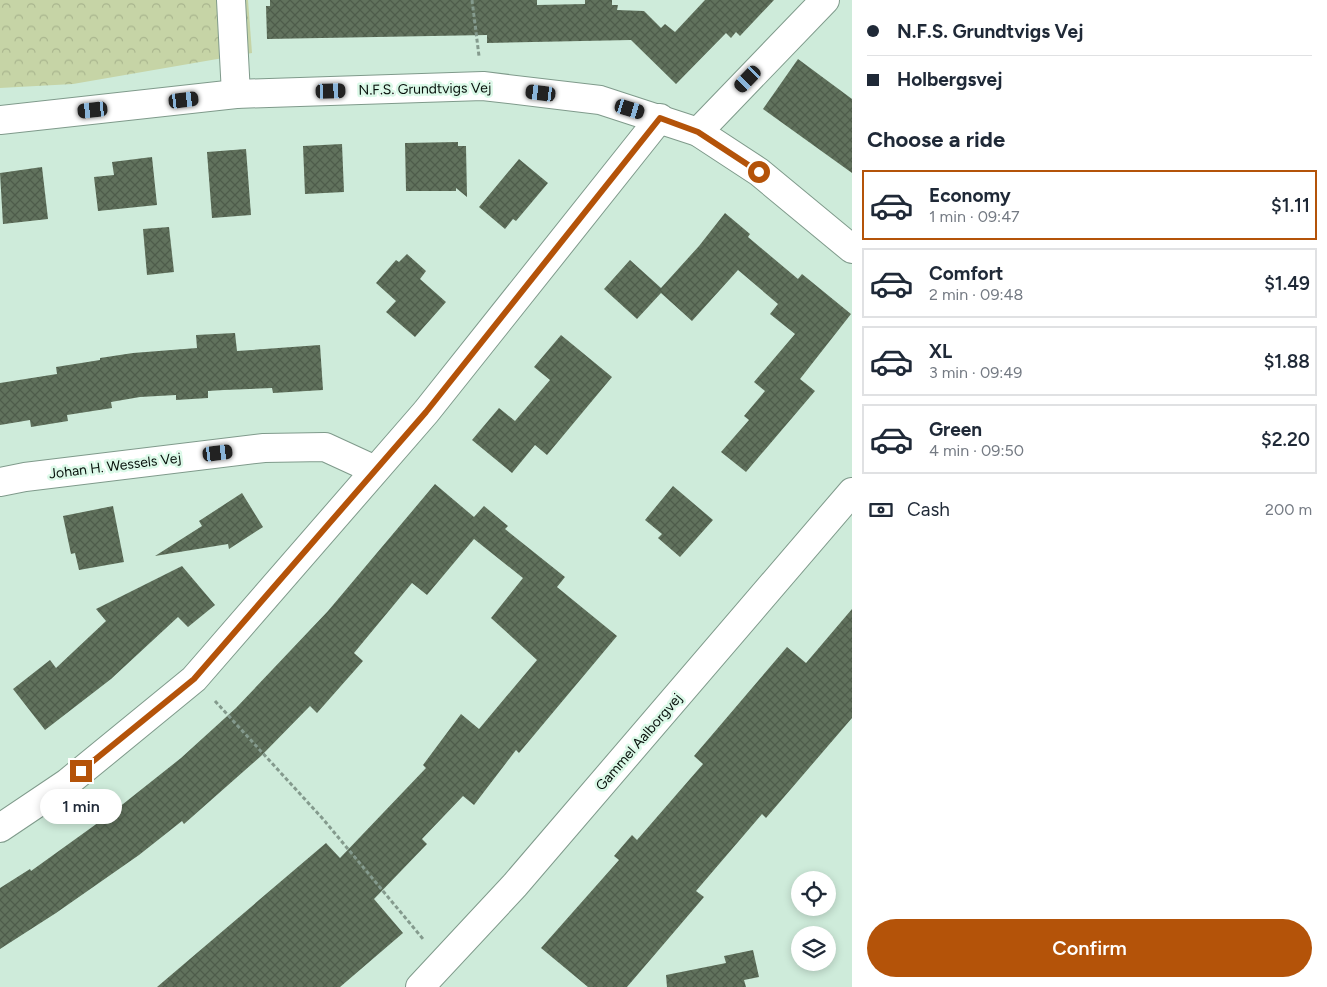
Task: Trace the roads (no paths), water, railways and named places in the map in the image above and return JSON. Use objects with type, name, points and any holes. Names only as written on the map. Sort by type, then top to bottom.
[{"type":"street","points":[[231,0],[236,94]]},
{"type":"street","points":[[698,132],[825,0]]},
{"type":"street","name":"N.F.S. Grundtvigs Vej","points":[[0,120],[236,94],[483,86],[600,100],[660,118],[698,132],[759,172],[852,249]]},
{"type":"street","points":[[0,828],[67,782],[194,679],[426,412],[660,118]]},
{"type":"street","name":"Johan H. Wessels Vej","points":[[0,482],[25,477],[264,448],[325,447],[375,470]]},
{"type":"street","name":"Gammel Aalborgvej","points":[[420,987],[516,886],[852,492]]}]
